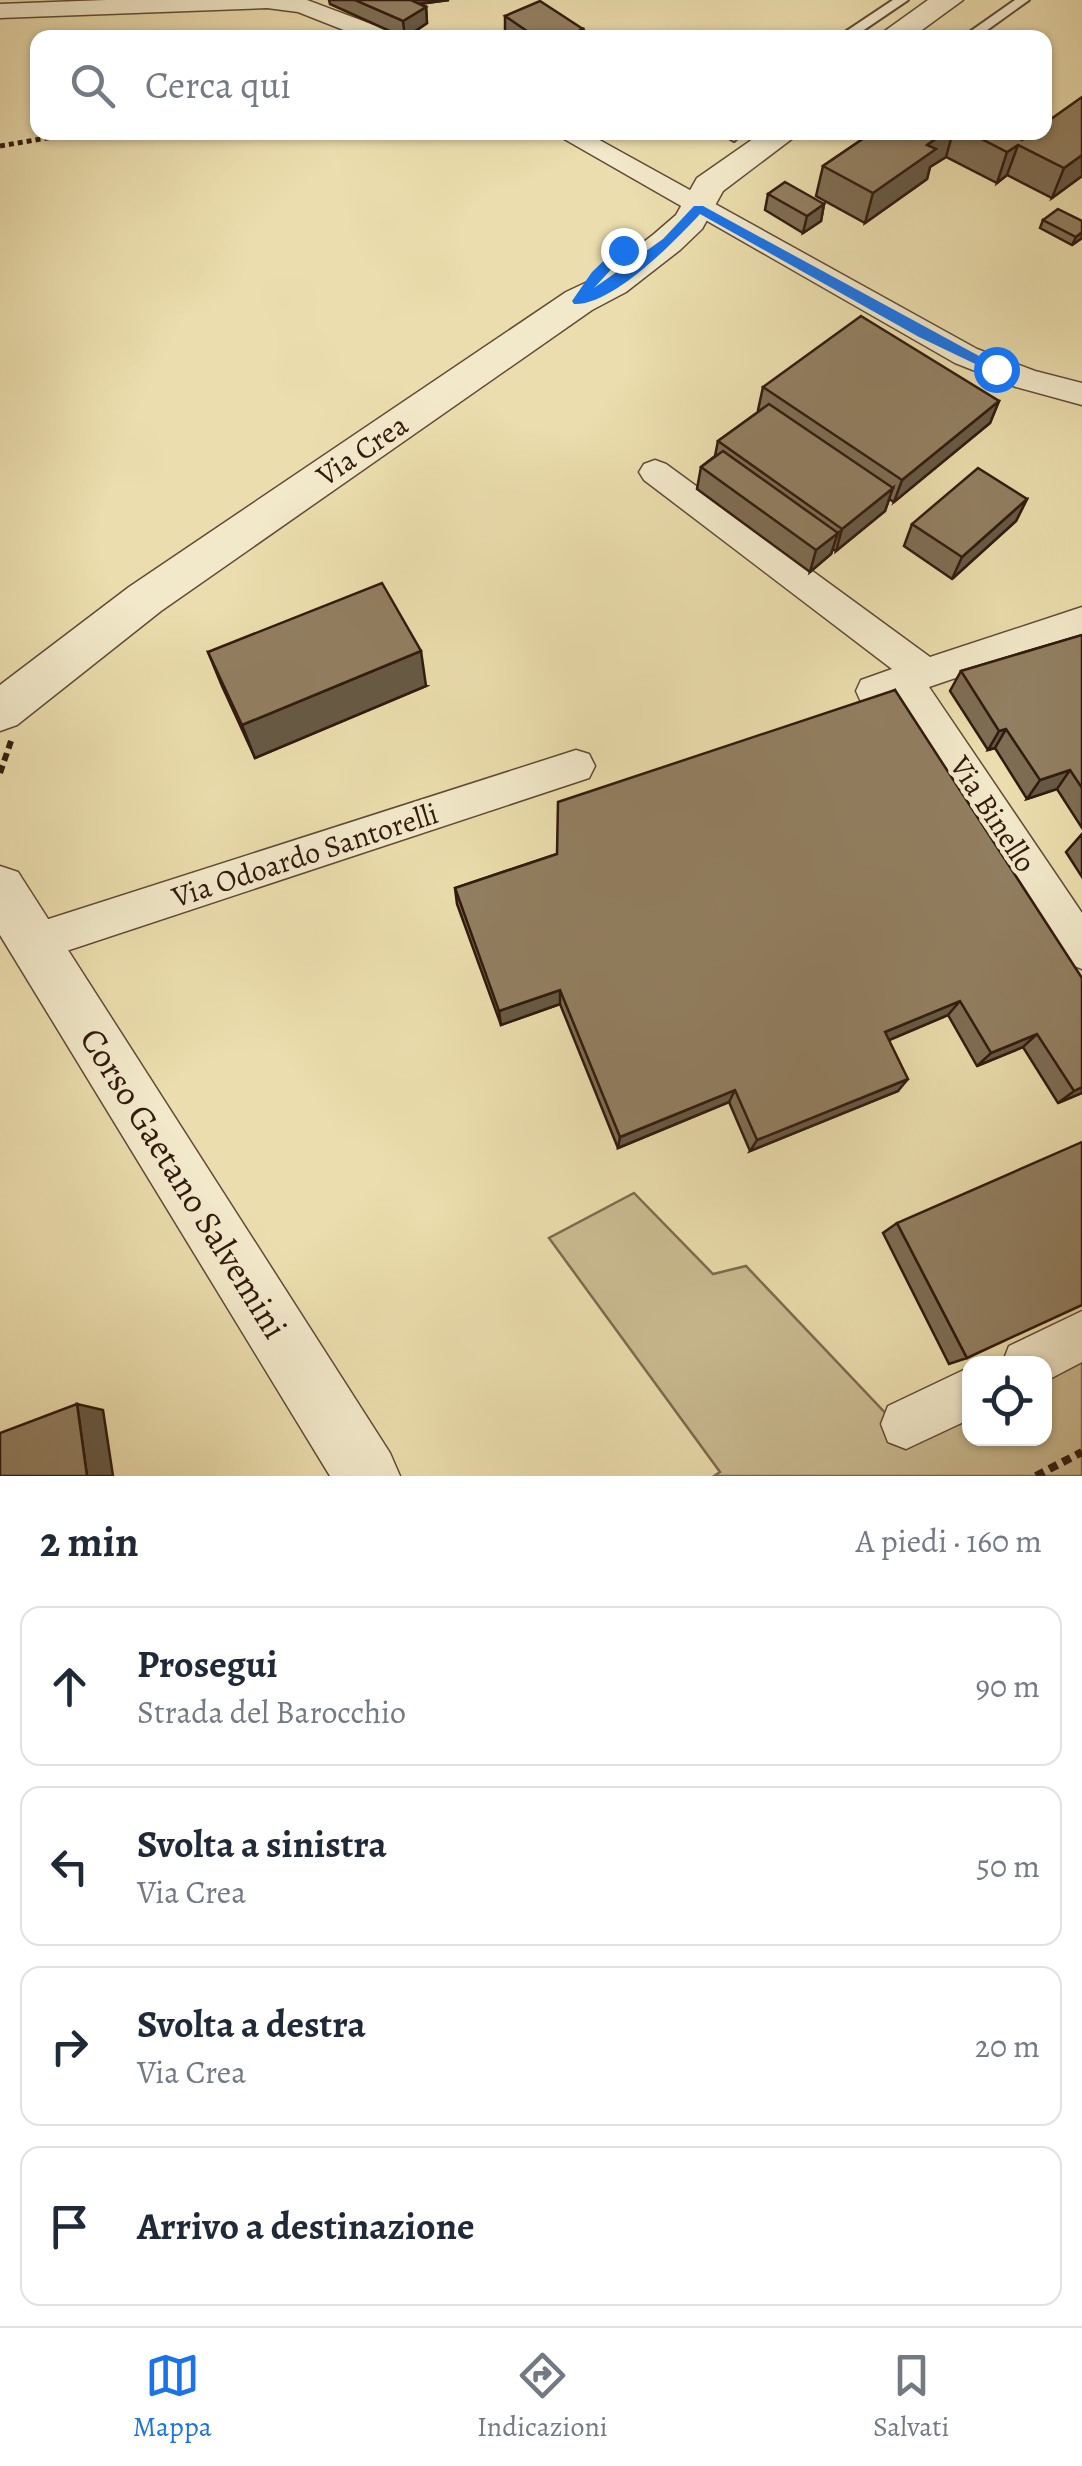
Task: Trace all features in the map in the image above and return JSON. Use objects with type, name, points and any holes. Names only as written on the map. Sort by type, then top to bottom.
[{"type":"street","points":[[902,30],[948,0]]},
{"type":"street","points":[[942,30],[987,0]]},
{"type":"street","points":[[0,11],[114,3],[267,2],[303,6],[366,30]]},
{"type":"street","points":[[579,140],[966,356],[1027,380],[1082,394]]},
{"type":"street","name":"Via Crea","points":[[0,679],[145,599],[578,301],[613,284],[654,252],[685,200],[688,168],[728,140]]},
{"type":"street","name":"Via Crea","points":[[685,200],[774,140]]},
{"type":"street","points":[[655,472],[901,681],[1082,621]]},
{"type":"street","name":"Via Crea","points":[[7,720],[145,599]]},
{"type":"street","name":"Via Binello","points":[[901,681],[1082,948]]},
{"type":"street","name":"Via Odoardo Santorelli","points":[[34,943],[576,766]]},
{"type":"street","name":"Corso Gaetano Salvemini","points":[[0,889],[367,1476]]},
{"type":"street","points":[[1042,1356],[1082,1336]]},
{"type":"street","points":[[906,1424],[962,1396]]},
{"type":"lane","points":[[855,30],[902,0]]},
{"type":"lane","points":[[979,30],[1023,0]]},
{"type":"path","points":[[0,146],[35,140]]},
{"type":"path","points":[[0,773],[7,720]]},
{"type":"path","points":[[1036,1476],[1082,1452]]},
{"type":"shaded area","points":[[634,1193],[713,1274],[746,1266],[910,1439],[962,1413],[962,1446],[1052,1446],[1052,1367],[1082,1352],[1082,1476],[714,1476],[720,1472],[549,1238]]},
{"type":"building","points":[[355,0],[411,0],[426,7],[403,21]]},
{"type":"building","points":[[540,1],[583,29],[525,30],[505,16]]},
{"type":"building","points":[[1082,97],[1082,155],[1064,168],[1018,145],[1007,152],[984,140],[1052,140],[1052,118]]},
{"type":"building","points":[[861,140],[934,140],[927,145],[936,149],[873,193],[823,166]]},
{"type":"building","points":[[785,182],[824,204],[807,216],[768,194]]},
{"type":"building","points":[[1058,209],[1082,221],[1082,232],[1076,237],[1043,220]]},
{"type":"building","points":[[861,316],[999,401],[902,480],[763,387]]},
{"type":"building","points":[[769,404],[893,488],[842,529],[718,441]]},
{"type":"building","points":[[723,451],[838,533],[816,550],[701,467]]},
{"type":"building","points":[[978,468],[1027,499],[962,557],[912,524]]},
{"type":"building","points":[[382,583],[421,651],[242,725],[208,652]]},
{"type":"building","points":[[1082,635],[1082,788],[1070,770],[1040,780],[1006,729],[999,731],[961,671]]},
{"type":"building","points":[[895,690],[1082,978],[1082,1087],[1074,1091],[1037,1034],[991,1053],[960,1001],[885,1032],[908,1079],[757,1140],[735,1090],[620,1137],[560,990],[499,1011],[455,888],[557,854],[558,802]]},
{"type":"building","points":[[1082,1142],[1082,1305],[966,1356],[897,1223]]},
{"type":"building","points":[[77,1404],[87,1476],[0,1476],[0,1433]]},
{"type":"route","points":[[623,250],[578,301],[613,284],[667,242],[698,208],[924,334],[996,369]]}]
